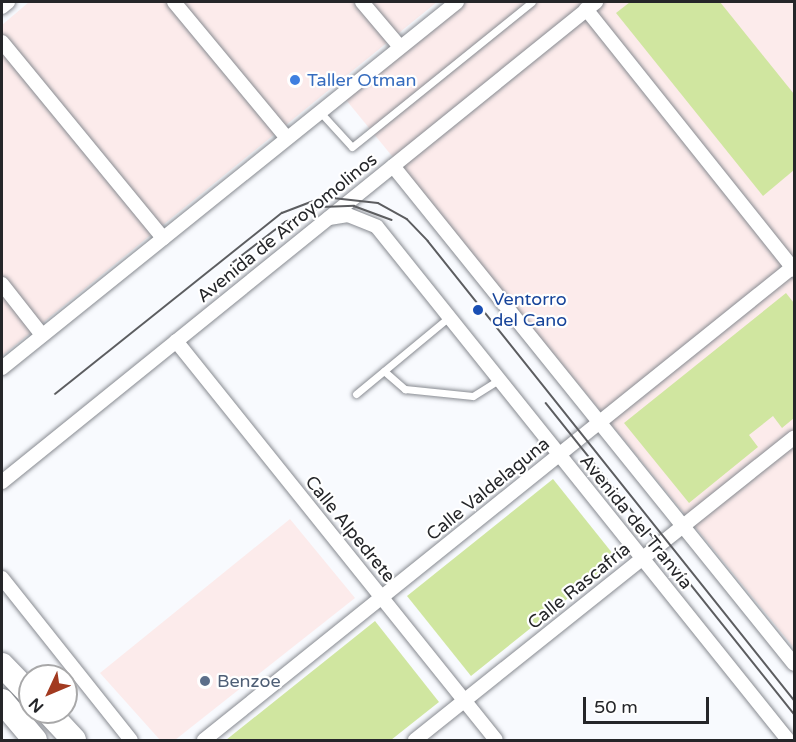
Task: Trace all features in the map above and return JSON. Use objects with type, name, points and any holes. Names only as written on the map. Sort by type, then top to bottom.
[{"type":"highway","points":[[2,665],[18,682]]},
{"type":"highway","points":[[2,701],[35,741]]},
{"type":"highway","points":[[2,709],[24,741]]},
{"type":"highway","points":[[59,724],[74,741]]},
{"type":"street","points":[[2,7],[8,2]]},
{"type":"street","points":[[174,2],[288,138]]},
{"type":"street","points":[[362,2],[400,47]]},
{"type":"street","points":[[2,368],[457,2]]},
{"type":"street","points":[[591,5],[794,268]]},
{"type":"street","name":"Avenida de Arroyomolinos","points":[[2,482],[591,5]]},
{"type":"street","points":[[2,42],[163,238]]},
{"type":"street","name":"Avenida del Tranvía","points":[[393,166],[795,664]]},
{"type":"street","name":"Avenida del Tranvía","points":[[327,219],[348,215],[377,227],[788,741]]},
{"type":"street","name":"Calle Valdelaguna","points":[[204,741],[794,268]]},
{"type":"street","points":[[2,284],[42,335]]},
{"type":"street","name":"Calle Alpedrete","points":[[176,341],[496,741]]},
{"type":"street","name":"Calle Rascafría","points":[[415,741],[795,437]]},
{"type":"street","points":[[2,578],[131,741]]},
{"type":"lane","points":[[320,112],[352,147],[532,2]]},
{"type":"lane","points":[[356,394],[449,317]]},
{"type":"lane","points":[[384,371],[405,389],[473,396],[499,380]]},
{"type":"shaded area","points":[[29,2],[437,2],[2,356],[2,25]]},
{"type":"shaded area","points":[[446,2],[794,2],[794,648],[338,90]]},
{"type":"shaded area","points":[[290,519],[355,598],[175,740],[160,740],[100,673]]},
{"type":"green space","points":[[630,2],[720,2],[794,94],[794,170],[763,196],[616,13]]},
{"type":"green space","points":[[786,293],[794,303],[794,418],[782,428],[773,416],[749,435],[758,447],[689,503],[624,423]]},
{"type":"green space","points":[[553,479],[617,559],[471,676],[407,596]]},
{"type":"green space","points":[[375,621],[439,702],[391,740],[226,740]]},
{"type":"tram line","points":[[55,394],[282,213],[324,197],[378,203],[407,219],[428,241],[794,700]]},
{"type":"tram line","points":[[232,263],[285,222],[322,207],[354,206],[392,220]]},
{"type":"tram line","points":[[546,403],[794,714]]},
{"type":"place","name":"Taller Otman","points":[[295,80]]},
{"type":"place","name":"Ventorro del Cano","points":[[478,310]]},
{"type":"place","name":"Benzoe","points":[[205,681]]}]
